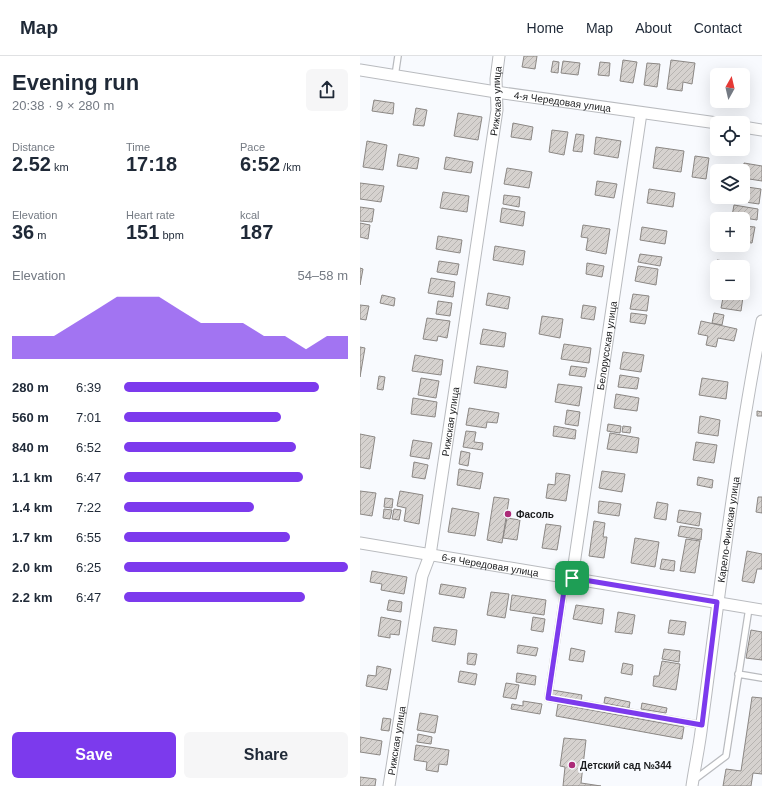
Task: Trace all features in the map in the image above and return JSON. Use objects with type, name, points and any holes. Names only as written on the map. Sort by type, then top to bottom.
[{"type":"street","name":"Рижская улица","points":[[389,786],[422,576],[430,555],[497,110],[496,79],[499,56]]},
{"type":"street","name":"4-я Чередовая улица","points":[[360,70],[496,92],[710,122]]},
{"type":"street","name":"Белорусская улица","points":[[569,578],[642,112]]},
{"type":"street","points":[[750,128],[762,130]]},
{"type":"street","name":"Карело-Финская улица","points":[[692,784],[702,725],[717,602],[752,371],[762,321]]},
{"type":"street","name":"6-я Чередовая улица","points":[[360,543],[762,610]]},
{"type":"lane","points":[[395,76],[398,56]]},
{"type":"lane","points":[[569,578],[548,698],[702,725]]},
{"type":"lane","points":[[692,784],[726,756],[749,608]]},
{"type":"lane","points":[[738,674],[762,678]]},
{"type":"building","points":[[524,56],[537,56],[535,69],[522,67]]},
{"type":"building","points":[[623,60],[637,62],[633,83],[620,81]]},
{"type":"building","points":[[671,60],[695,63],[692,84],[683,82],[682,91],[667,89]]},
{"type":"building","points":[[553,61],[559,62],[558,73],[551,72]]},
{"type":"building","points":[[563,61],[580,63],[578,75],[561,73]]},
{"type":"building","points":[[600,62],[610,63],[609,76],[598,75]]},
{"type":"building","points":[[647,63],[660,64],[657,87],[644,85]]},
{"type":"building","points":[[374,100],[394,103],[393,114],[372,111]]},
{"type":"building","points":[[416,108],[427,110],[424,126],[413,125]]},
{"type":"building","points":[[458,113],[482,117],[478,140],[454,136]]},
{"type":"building","points":[[513,123],[533,127],[531,140],[511,137]]},
{"type":"building","points":[[552,130],[568,132],[564,155],[549,152]]},
{"type":"building","points":[[576,134],[584,135],[582,152],[573,151]]},
{"type":"building","points":[[596,137],[621,141],[618,158],[594,154]]},
{"type":"building","points":[[367,141],[387,145],[383,170],[363,167]]},
{"type":"building","points":[[656,147],[684,151],[681,172],[653,168]]},
{"type":"building","points":[[399,154],[419,158],[417,169],[397,166]]},
{"type":"building","points":[[695,156],[709,158],[706,179],[692,177]]},
{"type":"building","points":[[446,157],[473,162],[471,173],[444,169]]},
{"type":"building","points":[[750,164],[762,166],[762,181],[750,179]]},
{"type":"building","points":[[507,168],[532,172],[529,188],[504,184]]},
{"type":"building","points":[[597,181],[617,184],[614,198],[595,195]]},
{"type":"building","points":[[360,183],[384,186],[381,202],[360,199]]},
{"type":"building","points":[[750,187],[761,189],[759,204],[750,203]]},
{"type":"building","points":[[649,189],[675,193],[673,207],[647,203]]},
{"type":"building","points":[[443,192],[469,196],[467,212],[440,208]]},
{"type":"building","points":[[504,195],[520,197],[519,207],[503,204]]},
{"type":"building","points":[[734,205],[758,209],[757,220],[750,219],[750,212],[733,212]]},
{"type":"building","points":[[360,207],[374,209],[372,222],[360,221]]},
{"type":"building","points":[[502,208],[525,212],[523,226],[500,222]]},
{"type":"building","points":[[360,223],[370,225],[368,239],[360,237]]},
{"type":"building","points":[[583,225],[610,229],[606,254],[586,250],[588,238],[581,237]]},
{"type":"building","points":[[642,227],[667,231],[665,244],[640,240]]},
{"type":"building","points":[[750,227],[755,227],[752,243],[750,243]]},
{"type":"building","points":[[438,236],[462,240],[460,253],[436,249]]},
{"type":"building","points":[[495,246],[525,251],[523,265],[493,260]]},
{"type":"building","points":[[640,254],[662,257],[660,266],[638,262]]},
{"type":"building","points":[[439,261],[459,264],[457,275],[437,272]]},
{"type":"building","points":[[587,263],[604,266],[602,277],[586,274]]},
{"type":"building","points":[[638,266],[658,269],[656,285],[635,281]]},
{"type":"building","points":[[360,268],[363,269],[360,285]]},
{"type":"building","points":[[431,278],[455,282],[453,297],[428,293]]},
{"type":"building","points":[[488,293],[510,297],[508,309],[486,305]]},
{"type":"building","points":[[633,294],[649,296],[647,311],[630,309]]},
{"type":"building","points":[[382,295],[395,298],[394,306],[380,303]]},
{"type":"building","points":[[723,300],[743,300],[741,311],[721,308]]},
{"type":"building","points":[[438,301],[452,303],[450,316],[436,314]]},
{"type":"building","points":[[360,305],[369,306],[366,320],[360,319]]},
{"type":"building","points":[[583,305],[596,307],[594,320],[581,318]]},
{"type":"building","points":[[631,313],[647,315],[645,324],[630,322]]},
{"type":"building","points":[[714,313],[724,315],[722,325],[712,323]]},
{"type":"building","points":[[542,316],[563,319],[560,338],[539,334]]},
{"type":"building","points":[[427,318],[450,321],[447,338],[438,336],[437,341],[423,339]]},
{"type":"building","points":[[701,321],[737,329],[734,341],[718,338],[716,347],[706,345],[708,336],[698,334]]},
{"type":"building","points":[[483,329],[506,333],[504,347],[480,344]]},
{"type":"building","points":[[564,344],[591,348],[589,363],[561,359]]},
{"type":"building","points":[[360,347],[365,348],[360,377]]},
{"type":"building","points":[[623,352],[644,355],[641,372],[620,369]]},
{"type":"building","points":[[415,355],[443,360],[441,375],[412,371]]},
{"type":"building","points":[[477,366],[508,371],[506,388],[474,383]]},
{"type":"building","points":[[571,366],[587,368],[585,377],[569,375]]},
{"type":"building","points":[[620,375],[639,378],[637,389],[618,387]]},
{"type":"building","points":[[379,376],[385,377],[383,390],[377,389]]},
{"type":"building","points":[[421,378],[439,381],[436,398],[418,395]]},
{"type":"building","points":[[702,378],[728,382],[726,399],[699,395]]},
{"type":"building","points":[[558,384],[582,387],[579,406],[555,402]]},
{"type":"building","points":[[616,394],[639,398],[637,411],[614,408]]},
{"type":"building","points":[[413,398],[437,402],[435,417],[411,414]]},
{"type":"building","points":[[469,408],[499,413],[497,423],[487,422],[486,428],[466,425]]},
{"type":"building","points":[[567,410],[580,412],[578,426],[565,424]]},
{"type":"building","points":[[757,411],[762,412],[762,416],[757,416]]},
{"type":"building","points":[[700,416],[720,420],[718,436],[698,433]]},
{"type":"building","points":[[608,424],[621,426],[620,433],[607,431]]},
{"type":"building","points":[[554,426],[576,430],[575,439],[553,436]]},
{"type":"building","points":[[623,426],[631,427],[630,433],[622,432]]},
{"type":"building","points":[[466,431],[476,432],[474,442],[483,443],[482,450],[463,447]]},
{"type":"building","points":[[610,433],[639,438],[637,453],[607,449]]},
{"type":"building","points":[[360,434],[375,437],[370,469],[360,467]]},
{"type":"building","points":[[413,440],[432,443],[429,459],[410,456]]},
{"type":"building","points":[[696,442],[717,445],[714,463],[693,460]]},
{"type":"building","points":[[461,451],[470,453],[468,466],[459,464]]},
{"type":"building","points":[[414,462],[428,465],[425,479],[412,477]]},
{"type":"building","points":[[459,469],[483,473],[480,489],[457,485]]},
{"type":"building","points":[[602,471],[625,474],[622,492],[599,488]]},
{"type":"building","points":[[556,473],[570,475],[566,501],[546,498],[548,484],[555,485]]},
{"type":"building","points":[[698,477],[713,480],[712,488],[697,485]]},
{"type":"building","points":[[360,491],[376,493],[372,516],[360,514]]},
{"type":"building","points":[[400,491],[423,495],[419,524],[404,521],[406,508],[397,506]]},
{"type":"building","points":[[494,497],[509,499],[502,543],[487,540]]},
{"type":"building","points":[[758,497],[762,497],[762,513],[756,512]]},
{"type":"building","points":[[385,498],[393,499],[392,508],[384,507]]},
{"type":"building","points":[[599,501],[621,504],[619,516],[598,513]]},
{"type":"building","points":[[657,502],[668,504],[666,520],[654,518]]},
{"type":"building","points":[[452,508],[479,513],[475,536],[448,532]]},
{"type":"building","points":[[384,509],[392,510],[390,519],[383,518]]},
{"type":"building","points":[[394,509],[401,510],[399,520],[392,519]]},
{"type":"building","points":[[679,510],[701,513],[699,526],[677,522]]},
{"type":"building","points":[[507,518],[520,520],[517,540],[503,538]]},
{"type":"building","points":[[594,521],[605,523],[603,537],[607,537],[604,558],[589,556]]},
{"type":"building","points":[[546,524],[561,526],[557,550],[542,548]]},
{"type":"building","points":[[680,526],[702,529],[701,540],[678,536]]},
{"type":"building","points":[[635,538],[659,542],[655,567],[631,563]]},
{"type":"building","points":[[686,539],[700,541],[695,573],[680,571]]},
{"type":"building","points":[[747,551],[762,554],[762,569],[757,569],[754,583],[742,581]]},
{"type":"building","points":[[662,559],[675,561],[674,571],[660,569]]},
{"type":"building","points":[[372,571],[407,577],[404,594],[381,590],[382,584],[370,582]]},
{"type":"building","points":[[441,584],[466,588],[464,598],[439,594]]},
{"type":"building","points":[[491,592],[509,594],[505,618],[487,615]]},
{"type":"building","points":[[512,595],[546,600],[544,615],[510,610]]},
{"type":"building","points":[[389,600],[402,602],[401,612],[387,610]]},
{"type":"building","points":[[576,605],[604,609],[602,624],[573,619]]},
{"type":"building","points":[[618,612],[635,615],[632,634],[615,632]]},
{"type":"building","points":[[381,617],[401,621],[399,635],[390,634],[390,638],[378,636]]},
{"type":"building","points":[[533,617],[545,619],[543,632],[531,630]]},
{"type":"building","points":[[670,620],[686,622],[684,635],[668,633]]},
{"type":"building","points":[[434,627],[457,630],[455,645],[432,641]]},
{"type":"building","points":[[751,630],[762,632],[762,660],[746,658]]},
{"type":"building","points":[[518,645],[538,648],[536,656],[517,653]]},
{"type":"building","points":[[571,648],[585,651],[583,662],[569,660]]},
{"type":"building","points":[[664,649],[680,651],[679,662],[662,659]]},
{"type":"building","points":[[468,653],[477,654],[475,665],[467,664]]},
{"type":"building","points":[[662,661],[680,664],[676,690],[653,686],[654,676],[659,676]]},
{"type":"building","points":[[623,663],[633,665],[632,675],[621,673]]},
{"type":"building","points":[[377,666],[391,669],[387,690],[366,686],[368,675],[376,676]]},
{"type":"building","points":[[460,671],[477,674],[475,685],[458,682]]},
{"type":"building","points":[[517,673],[536,676],[535,685],[516,682]]},
{"type":"building","points":[[506,683],[519,685],[516,699],[503,697]]},
{"type":"building","points":[[552,690],[582,695],[581,701],[551,695]]},
{"type":"building","points":[[605,697],[630,702],[629,708],[604,703]]},
{"type":"building","points":[[752,697],[762,698],[762,774],[753,773],[751,786],[723,786],[726,769],[741,771]]},
{"type":"building","points":[[523,701],[542,704],[540,714],[511,709],[512,704],[523,706]]},
{"type":"building","points":[[642,703],[667,708],[666,713],[641,709]]},
{"type":"building","points":[[558,704],[684,727],[682,739],[556,716]]},
{"type":"building","points":[[420,713],[438,716],[435,733],[417,730]]},
{"type":"building","points":[[383,718],[391,719],[389,731],[381,730]]},
{"type":"building","points":[[418,734],[432,737],[431,744],[417,742]]},
{"type":"building","points":[[360,737],[382,741],[380,755],[360,752]]},
{"type":"building","points":[[564,738],[586,740],[581,783],[601,786],[563,786],[565,767],[560,766]]},
{"type":"building","points":[[416,745],[449,750],[447,765],[439,764],[438,772],[426,770],[427,762],[414,760]]},
{"type":"building","points":[[360,777],[376,779],[375,786],[360,786]]},
{"type":"place","name":"Фасоль","points":[[508,514]]},
{"type":"place","name":"Детский сад №344","points":[[572,765]]},
{"type":"route","points":[[566,577],[572,578],[717,602],[702,725],[548,698],[566,577]]}]
